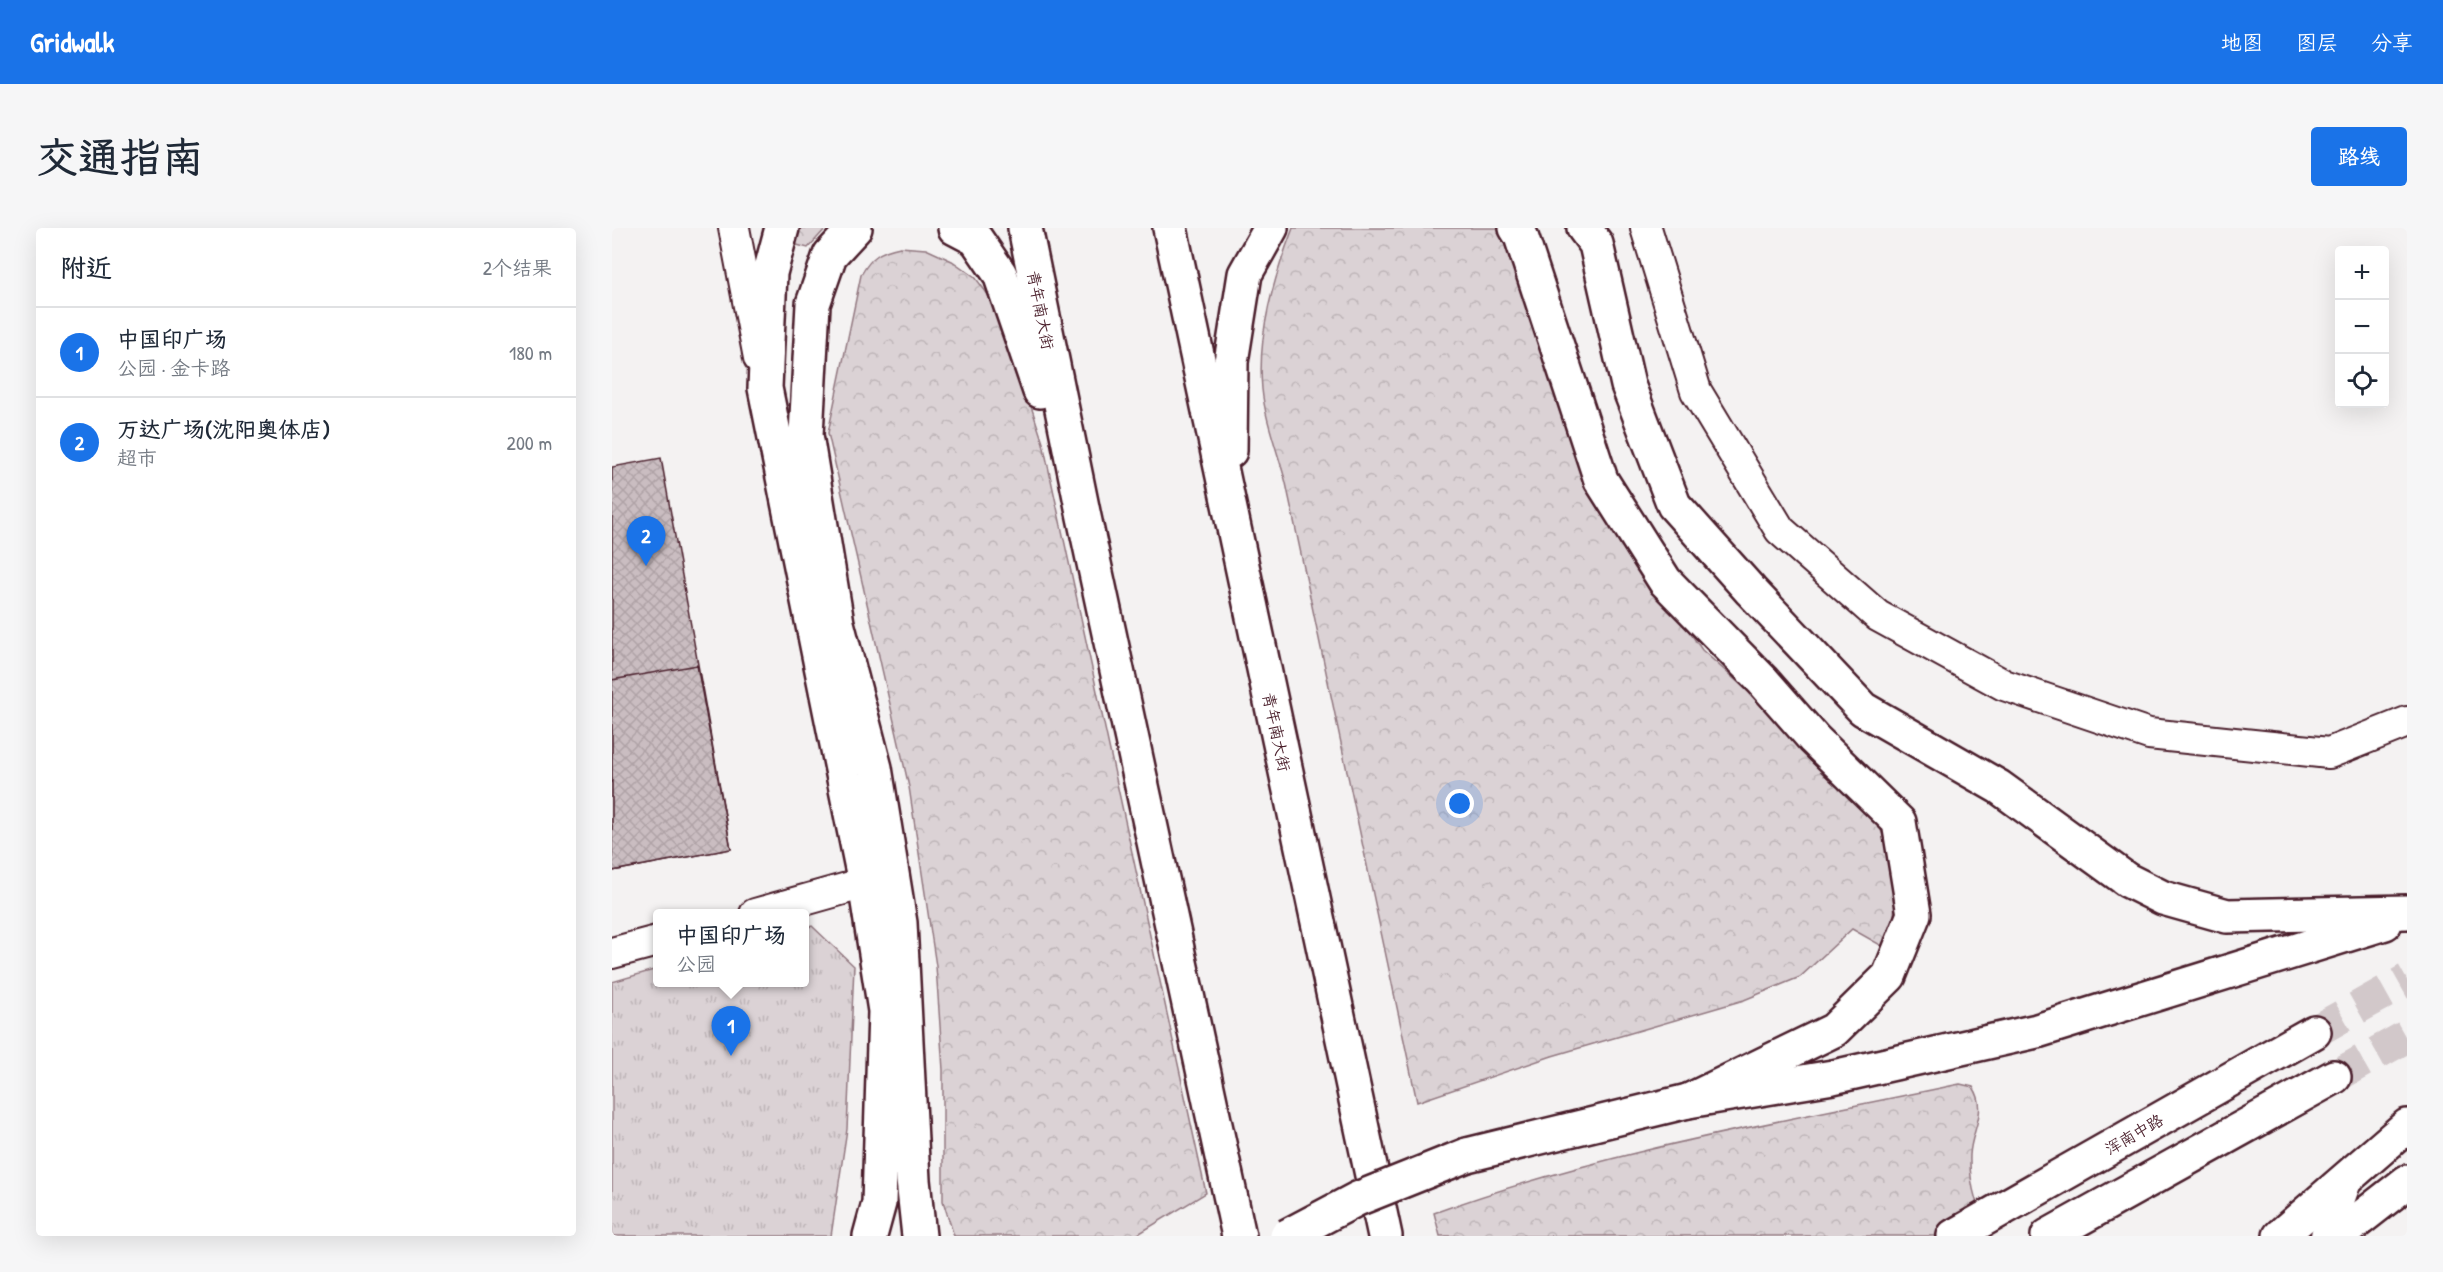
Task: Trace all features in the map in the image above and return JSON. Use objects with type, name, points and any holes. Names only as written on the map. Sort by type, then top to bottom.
[{"type":"highway","points":[[782,228],[770,273],[765,388],[865,883],[885,1011],[879,1203],[870,1236]]},
{"type":"highway","points":[[855,228],[830,255],[813,304],[806,435],[837,623],[875,768],[900,923],[913,1180],[919,1236]]},
{"type":"highway","points":[[955,228],[975,239],[1000,274],[1084,517]]},
{"type":"highway","name":"青年南大街","points":[[1025,228],[1084,517],[1239,1236]]},
{"type":"highway","name":"青年南大街","points":[[1170,228],[1385,1236]]},
{"type":"highway","points":[[1230,513],[1232,362],[1245,274],[1271,228]]},
{"type":"highway","points":[[1516,228],[1521,236],[1601,480],[1665,581],[1763,681],[1814,739],[1899,822],[1914,914],[1889,976],[1834,1030],[1688,1101]]},
{"type":"highway","points":[[1584,228],[1596,244],[1628,385],[1674,505],[1751,591],[1863,709],[1999,787],[2127,880],[2163,898],[2227,916],[2407,914]]},
{"type":"highway","points":[[1287,1236],[1358,1199],[1467,1155],[1688,1101],[1833,1077],[2037,1031],[2407,914]]},
{"type":"highway","name":"浑南中路","points":[[1954,1236],[2314,1032]]},
{"type":"highway","points":[[2048,1236],[2334,1077]]},
{"type":"highway","points":[[2280,1236],[2407,1126]]},
{"type":"highway","points":[[2338,1236],[2407,1182]]},
{"type":"street","points":[[734,228],[765,388]]},
{"type":"street","points":[[1646,228],[1696,391],[1780,530],[1878,616],[2004,685],[2149,734],[2329,753],[2407,722]]},
{"type":"street","points":[[773,909],[865,883]]},
{"type":"street","points":[[612,953],[653,941]]},
{"type":"street","points":[[2326,1236],[2348,1176]]},
{"type":"green space","points":[[794,228],[826,228],[808,248],[797,245],[791,237]]},
{"type":"green space","points":[[1293,228],[1502,228],[1623,535],[1702,650],[1836,770],[1871,809],[1897,872],[1894,916],[1882,946],[1852,929],[1800,977],[1744,1000],[1552,1056],[1417,1102],[1286,483],[1269,424],[1262,389],[1262,348],[1268,307]]},
{"type":"green space","points":[[900,247],[926,249],[952,261],[975,277],[1000,311],[1043,443],[1206,1193],[1135,1236],[954,1236],[943,1201],[943,1070],[936,966],[909,787],[828,433],[861,275],[877,256]]},
{"type":"green space","points":[[812,926],[854,966],[847,1129],[831,1236],[612,1236],[612,982],[653,970],[653,987],[809,987],[809,927]]},
{"type":"green space","points":[[1960,1084],[1973,1087],[1978,1096],[1978,1121],[1970,1155],[1971,1176],[1978,1207],[1992,1236],[1440,1236],[1434,1213],[1563,1172],[1694,1139]]},
{"type":"building","points":[[661,458],[731,849],[612,871],[612,467]]},
{"type":"building","points":[[697,665],[731,849],[612,871],[612,680]]},
{"type":"tunnel","points":[[2314,1032],[2407,980]]},
{"type":"tunnel","points":[[2334,1077],[2407,1036]]},
{"type":"place","name":"万达广场(沈阳奥体店)","points":[[646,566]]},
{"type":"place","name":"中国印广场","points":[[731,1056]]}]
